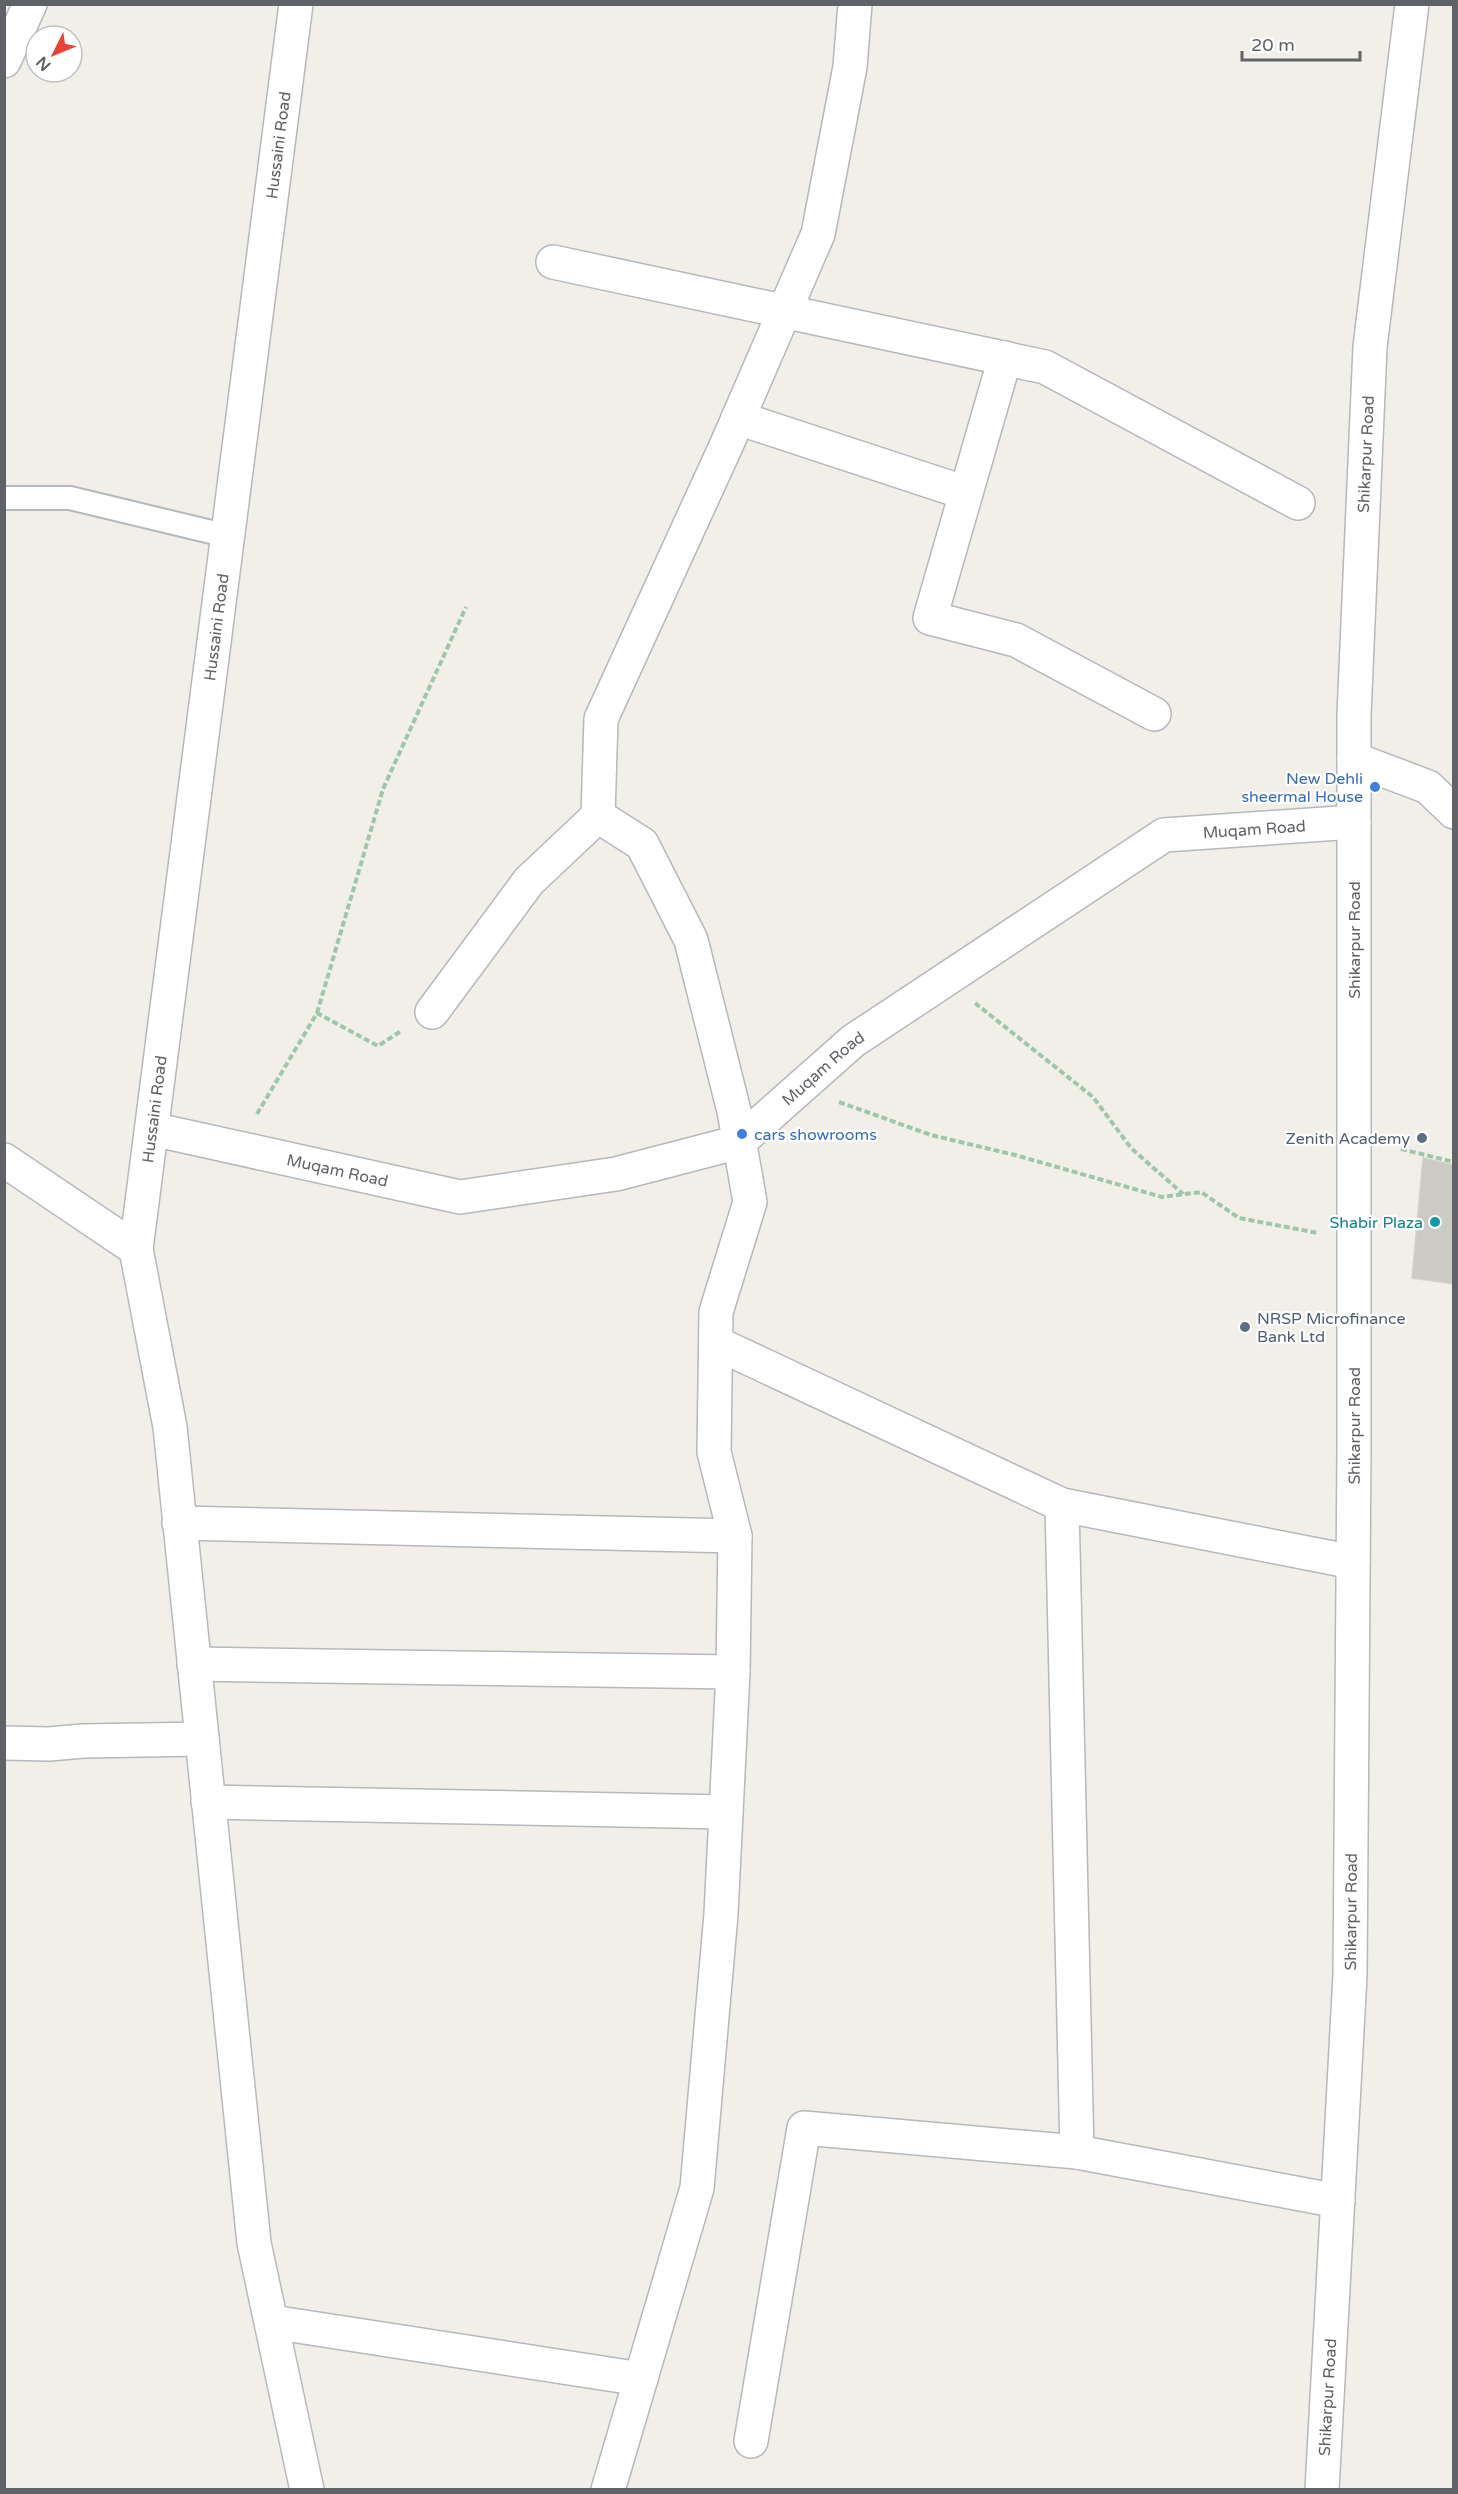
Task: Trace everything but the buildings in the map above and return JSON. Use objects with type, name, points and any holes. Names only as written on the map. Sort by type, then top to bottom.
[{"type":"street","points":[[4,60],[30,4]]},
{"type":"street","name":"Hussaini Road","points":[[296,4],[136,1249],[170,1427],[254,2243],[308,2490]]},
{"type":"street","points":[[432,1012],[529,881],[598,816],[601,719],[738,418],[818,234],[850,68],[855,4]]},
{"type":"street","name":"Shikarpur Road","points":[[1322,2490],[1350,1975],[1354,704],[1370,347],[1412,4]]},
{"type":"street","points":[[553,262],[1045,367],[1298,503]]},
{"type":"street","points":[[1005,358],[930,618],[1016,640],[1154,714]]},
{"type":"street","points":[[738,418],[966,493]]},
{"type":"street","points":[[1354,759],[1428,787],[1454,812]]},
{"type":"street","points":[[598,816],[642,844],[691,940],[739,1142],[750,1202],[716,1312],[714,1452],[735,1536],[733,1672],[721,1914],[697,2188],[608,2490]]},
{"type":"street","name":"Muqam Road","points":[[152,1129],[460,1197],[616,1174],[739,1142],[853,1041],[1164,835],[1354,822]]},
{"type":"street","points":[[4,1160],[136,1249]]},
{"type":"street","points":[[716,1343],[1062,1505],[1353,1562]]},
{"type":"street","points":[[1062,1505],[1077,2152]]},
{"type":"street","points":[[179,1523],[735,1536]]},
{"type":"street","points":[[194,1664],[733,1672]]},
{"type":"street","points":[[4,1743],[49,1744],[83,1741],[202,1739]]},
{"type":"street","points":[[208,1802],[726,1812]]},
{"type":"street","points":[[751,2441],[804,2128],[1077,2152],[1338,2201]]},
{"type":"street","points":[[272,2322],[640,2379]]},
{"type":"lane","points":[[4,498],[70,498],[228,536]]},
{"type":"path","points":[[237,1148],[317,1013],[383,789],[466,607]]},
{"type":"path","points":[[950,977],[976,1004],[1093,1097],[1131,1148],[1183,1195]]},
{"type":"path","points":[[317,1013],[378,1046],[432,1012]]},
{"type":"path","points":[[801,1088],[931,1135],[1015,1155],[1162,1197],[1201,1192],[1239,1218],[1354,1240]]},
{"type":"path","points":[[1401,1149],[1454,1162]]},
{"type":"place","name":"New Dehli sheermal House","points":[[1375,787]]},
{"type":"place","name":"cars showrooms","points":[[742,1134]]},
{"type":"place","name":"Zenith Academy","points":[[1422,1138]]},
{"type":"place","name":"Shabir Plaza","points":[[1435,1222]]},
{"type":"place","name":"NRSP Microfinance Bank Ltd","points":[[1245,1327]]}]
